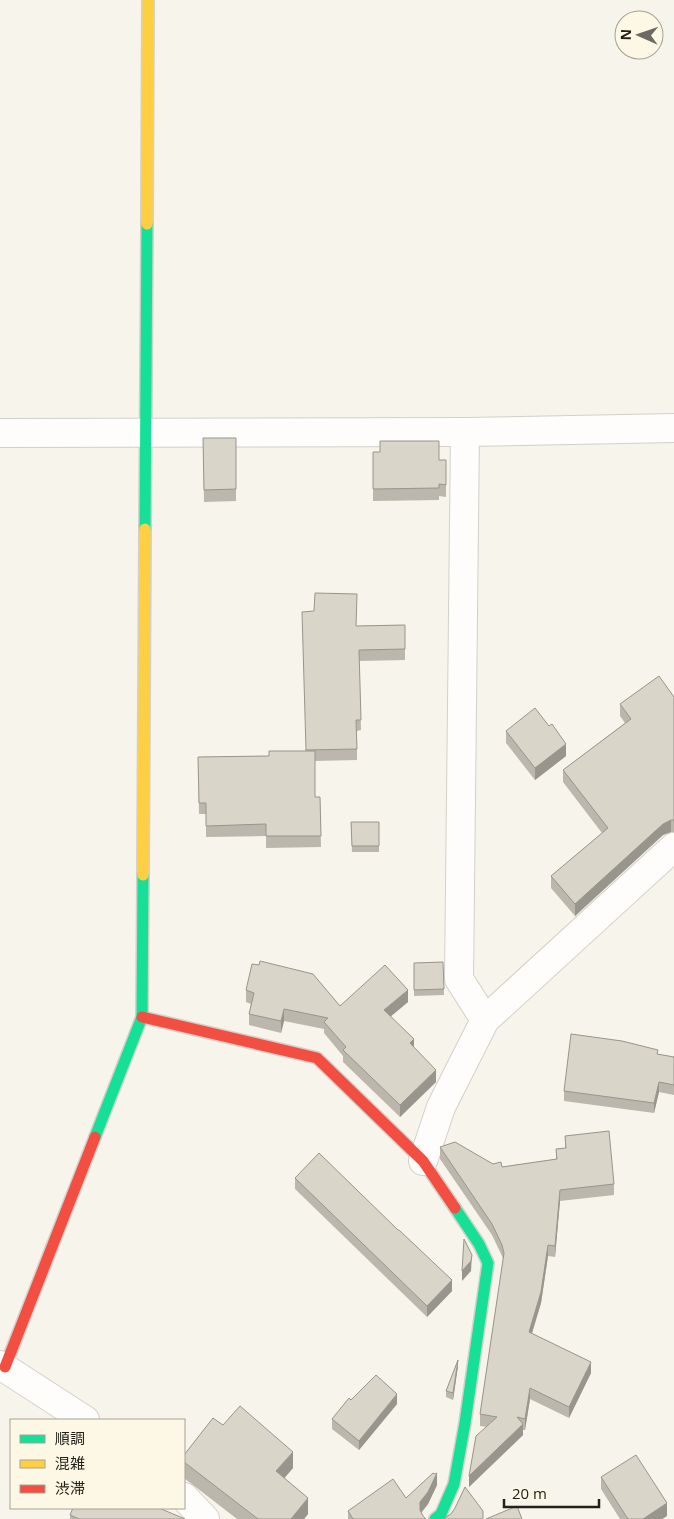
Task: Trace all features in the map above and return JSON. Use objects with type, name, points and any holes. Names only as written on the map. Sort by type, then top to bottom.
[{"type":"street","points":[[83,1419],[3,1366],[142,1017],[147,434],[148,0]]},
{"type":"street","points":[[0,433],[465,432],[674,428]]},
{"type":"street","points":[[465,432],[459,978],[485,1020]]},
{"type":"street","points":[[423,1161],[441,1107],[485,1020],[674,847]]},
{"type":"street","points":[[142,1017],[317,1058],[423,1161],[479,1244],[488,1264],[454,1484],[441,1514],[435,1519]]},
{"type":"street","points":[[185,1498],[205,1519]]},
{"type":"building","points":[[203,438],[236,438],[236,489],[204,490]]},
{"type":"building","points":[[380,441],[439,441],[439,460],[446,460],[446,485],[439,484],[439,488],[373,489],[373,452],[380,452]]},
{"type":"building","points":[[315,593],[357,594],[356,626],[405,625],[405,649],[359,650],[361,720],[356,720],[357,749],[306,750],[302,612],[314,611]]},
{"type":"building","points":[[659,676],[674,697],[674,820],[663,824],[575,904],[551,876],[608,828],[563,770],[631,719],[620,704]]},
{"type":"building","points":[[535,708],[549,726],[552,724],[566,744],[535,768],[506,731]]},
{"type":"building","points":[[269,751],[315,751],[315,797],[320,797],[321,836],[266,836],[266,824],[206,826],[206,803],[199,803],[198,757],[269,756]]},
{"type":"building","points":[[351,822],[379,822],[379,846],[352,846]]},
{"type":"building","points":[[260,961],[313,974],[340,1006],[385,965],[408,990],[384,1010],[414,1039],[410,1043],[436,1070],[400,1105],[343,1050],[346,1047],[324,1022],[328,1018],[284,1009],[281,1021],[249,1014],[254,993],[246,990],[252,964],[259,965]]},
{"type":"building","points":[[443,962],[444,989],[414,990],[414,963]]},
{"type":"building","points":[[571,1034],[622,1041],[658,1050],[657,1054],[674,1057],[674,1085],[659,1082],[654,1103],[564,1091]]},
{"type":"building","points":[[609,1131],[614,1184],[560,1190],[555,1246],[548,1245],[541,1292],[529,1332],[591,1362],[569,1407],[530,1388],[525,1419],[517,1417],[523,1424],[469,1476],[476,1436],[497,1417],[480,1414],[504,1253],[492,1224],[440,1147],[455,1142],[493,1164],[501,1162],[502,1167],[557,1159],[556,1149],[566,1148],[565,1136]]},
{"type":"building","points":[[319,1153],[452,1280],[427,1306],[295,1178]]},
{"type":"building","points":[[464,1239],[472,1255],[471,1261],[462,1271]]},
{"type":"building","points":[[458,1360],[453,1393],[446,1391]]},
{"type":"building","points":[[376,1375],[397,1394],[359,1441],[332,1419],[349,1398],[351,1400]]},
{"type":"building","points":[[240,1406],[293,1452],[276,1471],[308,1498],[291,1519],[258,1519],[185,1463],[185,1454],[213,1418],[223,1425]]},
{"type":"building","points":[[636,1455],[667,1503],[643,1519],[628,1519],[601,1477]]},
{"type":"building","points":[[433,1473],[437,1473],[428,1492],[420,1502],[420,1510],[426,1519],[353,1519],[348,1511],[393,1479],[406,1498]]},
{"type":"building","points":[[465,1487],[483,1511],[483,1519],[443,1519],[451,1514]]},
{"type":"building","points":[[517,1506],[522,1519],[486,1519]]},
{"type":"building","points":[[73,1509],[161,1509],[185,1519],[79,1519],[70,1515]]},
{"type":"traffic: fast","points":[[145,529],[147,224]]},
{"type":"traffic: fast","points":[[95,1137],[142,1017],[143,875]]},
{"type":"traffic: fast","points":[[435,1519],[441,1514],[454,1484],[465,1423],[488,1263],[479,1244],[455,1208]]},
{"type":"traffic: slow","points":[[147,224],[148,0]]},
{"type":"traffic: slow","points":[[143,875],[145,529]]},
{"type":"traffic: jam","points":[[142,1017],[317,1058],[423,1161],[455,1208]]},
{"type":"traffic: jam","points":[[5,1367],[95,1137]]}]
